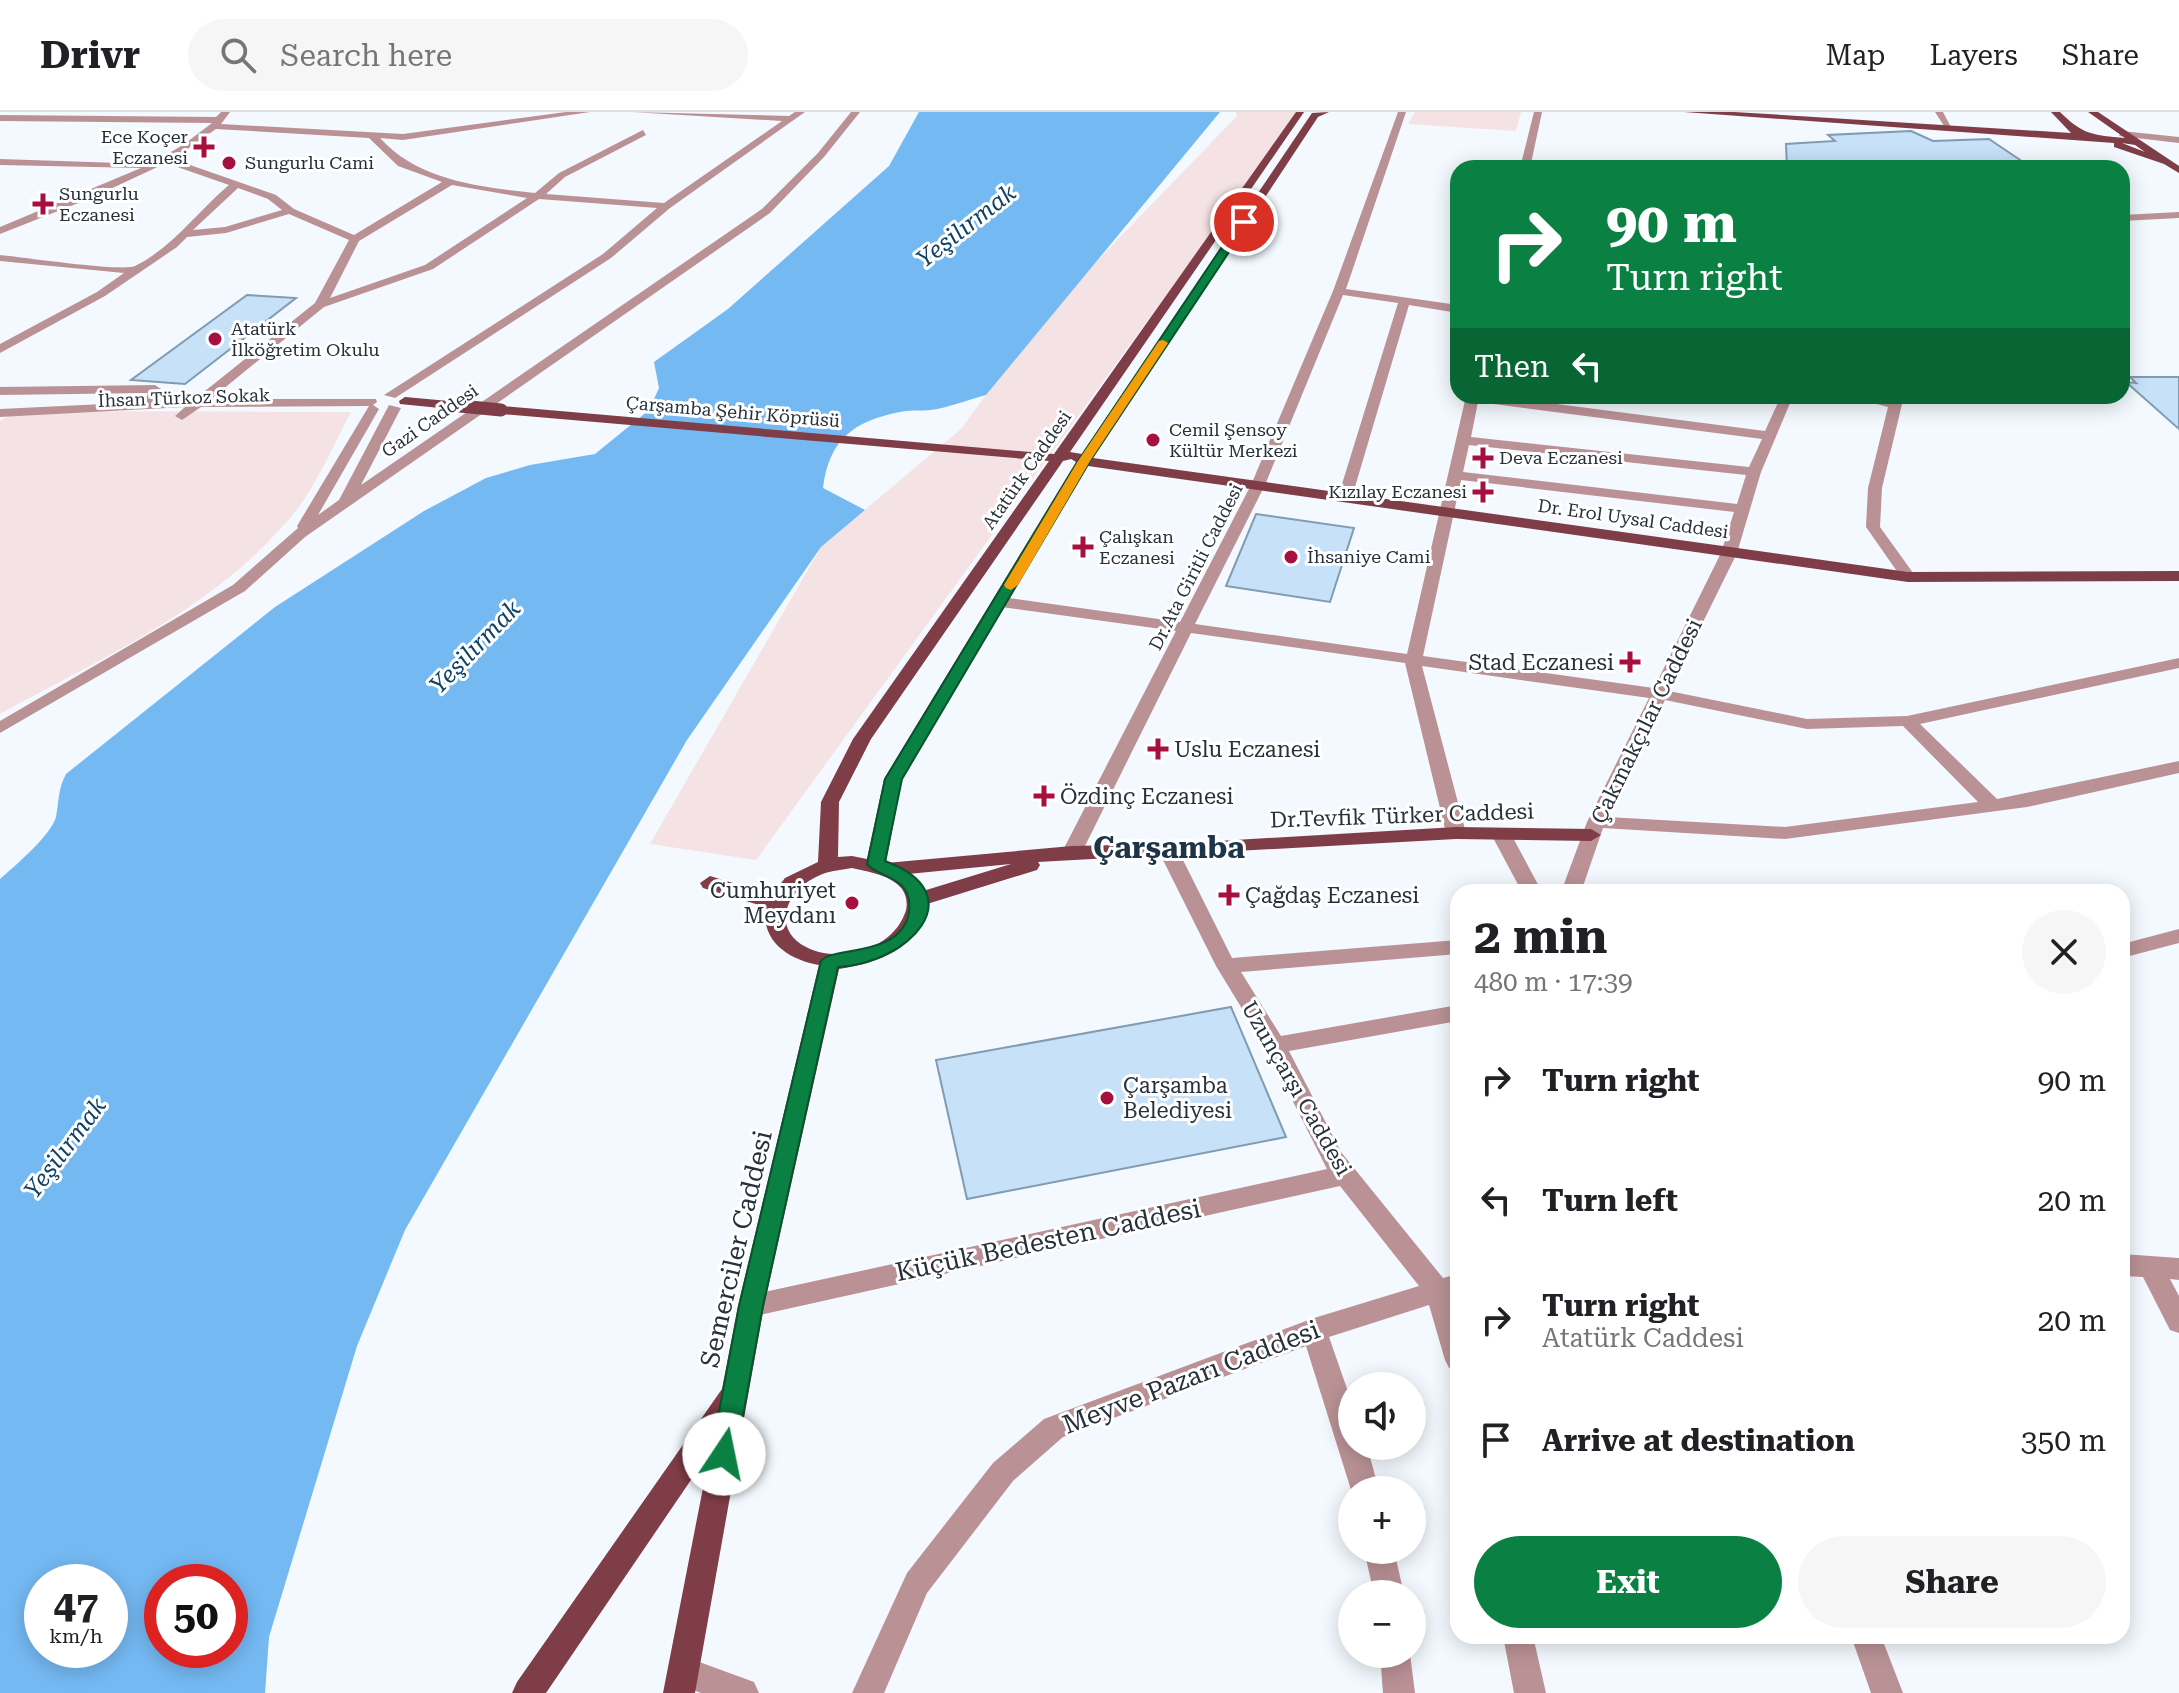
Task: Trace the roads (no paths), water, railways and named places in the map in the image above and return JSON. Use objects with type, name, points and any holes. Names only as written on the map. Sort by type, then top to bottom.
[{"type":"main road","name":"Atatürk Caddesi","points":[[828,865],[830,802],[862,739],[1300,112]]},
{"type":"main road","name":"Atatürk Caddesi","points":[[883,867],[893,779],[1084,461],[1315,115],[1325,112]]},
{"type":"main road","points":[[1688,112],[2122,134]]},
{"type":"main road","points":[[2055,112],[2075,132],[2166,162]]},
{"type":"main road","points":[[2092,112],[2179,170]]},
{"type":"main road","points":[[2016,131],[2106,142],[2136,142]]},
{"type":"main road","name":"Çarşamba Şehir Köprüsü","points":[[398,400],[1057,458],[1060,465],[1067,466],[1084,461]]},
{"type":"main road","name":"Dr. Erol Uysal Caddesi","points":[[1084,461],[1908,577],[2179,576]]},
{"type":"main road","name":"Dr.Tevfik Türker Caddesi","points":[[883,867],[1072,852],[1168,850],[1593,828]]},
{"type":"main road","name":"Dr.Tevfik Türker Caddesi","points":[[918,900],[1072,852]]},
{"type":"main road","points":[[852,862],[883,867],[911,884],[918,900],[918,915],[910,930],[896,943],[876,954],[854,960],[830,961],[791,947],[779,935],[774,920],[776,903],[788,887],[806,874],[828,865],[852,862]]},
{"type":"main road","points":[[710,883],[776,903]]},
{"type":"main road","name":"Semerciler Caddesi","points":[[681,1682],[751,1306],[830,961]]},
{"type":"main road","points":[[528,1693],[735,1391]]},
{"type":"street","points":[[507,123],[512,112]]},
{"type":"street","points":[[0,118],[220,119],[403,137],[584,112]]},
{"type":"street","points":[[636,112],[796,116]]},
{"type":"street","name":"Gazi Caddesi","points":[[0,728],[239,588],[300,534],[766,211],[821,155],[856,112]]},
{"type":"street","name":"Dr.Ata Giritli Caddesi","points":[[1072,852],[1258,485],[1339,291],[1402,112]]},
{"type":"street","points":[[1527,160],[1538,112]]},
{"type":"street","points":[[1939,112],[1949,127]]},
{"type":"street","points":[[0,413],[196,403],[371,406],[398,400],[491,337],[501,325],[607,256],[666,206],[796,116]]},
{"type":"street","points":[[0,231],[167,160],[220,119]]},
{"type":"street","points":[[182,416],[320,305],[429,267],[538,195],[562,175],[643,133]]},
{"type":"street","points":[[370,134],[400,163],[451,181],[538,195],[666,206]]},
{"type":"street","points":[[2122,134],[2179,140]]},
{"type":"street","points":[[2136,142],[2179,140]]},
{"type":"street","points":[[167,160],[272,197],[290,211],[355,239]]},
{"type":"street","points":[[0,162],[154,165]]},
{"type":"street","points":[[320,305],[355,239],[451,181]]},
{"type":"street","points":[[0,349],[101,294],[173,245],[209,207],[237,184]]},
{"type":"street","points":[[183,234],[226,230],[290,211]]},
{"type":"street","points":[[2130,218],[2179,215]]},
{"type":"street","points":[[0,258],[135,271]]},
{"type":"street","points":[[1339,291],[1450,308]]},
{"type":"street","points":[[1345,497],[1404,301]]},
{"type":"street","points":[[0,391],[155,389],[151,405]]},
{"type":"street","points":[[344,503],[398,400]]},
{"type":"street","points":[[1456,833],[1413,662],[1471,404]]},
{"type":"street","points":[[1532,404],[1770,436]]},
{"type":"street","name":"Çakmakçılar Caddesi","points":[[1574,884],[1593,828],[1729,553],[1754,472],[1784,404]]},
{"type":"street","points":[[1895,404],[1875,488],[1873,527],[1908,577]]},
{"type":"street","points":[[300,534],[371,406]]},
{"type":"street","name":"İhsan Türkoz Sokak","points":[[0,422],[371,406]]},
{"type":"street","points":[[1464,440],[1754,472]]},
{"type":"street","points":[[1456,475],[1742,509]]},
{"type":"street","points":[[1001,602],[1659,694],[1807,724],[1907,721],[2179,663]]},
{"type":"street","points":[[1907,721],[1993,806]]},
{"type":"street","points":[[1593,828],[1785,833],[1993,806],[2179,767]]},
{"type":"street","points":[[1501,834],[1528,884]]},
{"type":"street","name":"Uzunçarşı Caddesi","points":[[1168,850],[1226,966],[1275,1045],[1333,1159],[1448,1288]]},
{"type":"street","points":[[2130,950],[2175,942]]},
{"type":"street","points":[[1226,966],[1450,948]]},
{"type":"street","points":[[1275,1045],[1450,1014]]},
{"type":"street","name":"Küçük Bedesten Caddesi","points":[[751,1306],[1345,1175]]},
{"type":"street","points":[[2130,1266],[2179,1269]]},
{"type":"street","points":[[2151,1267],[2179,1322]]},
{"type":"street","name":"Meyve Pazarı Caddesi","points":[[868,1693],[917,1583],[1003,1472],[1054,1428],[1314,1330],[1448,1288]]},
{"type":"street","points":[[1314,1330],[1338,1403]]},
{"type":"street","points":[[1520,1644],[1530,1693]]},
{"type":"street","points":[[1869,1644],[1887,1693]]},
{"type":"street","points":[[1396,1668],[1399,1693]]},
{"type":"street","points":[[681,1682],[743,1693]]},
{"type":"water","name":"Yeşilırmak","points":[[919,112],[1220,112],[986,395],[937,409],[883,416],[857,427],[838,445],[826,471],[823,488],[865,510],[821,547],[687,740],[405,1230],[357,1346],[269,1637],[265,1693],[0,1693],[0,879],[48,832],[56,817],[66,774],[275,607],[424,511],[486,478],[530,465],[595,454],[649,410],[659,388],[654,362],[728,309],[889,166]]},
{"type":"place","name":"Ece Koçer Eczanesi","points":[[204,147]]},
{"type":"place","name":"Sungurlu Cami","points":[[229,163]]},
{"type":"place","name":"Sungurlu Eczanesi","points":[[43,204]]},
{"type":"place","name":"Atatürk İlköğretim Okulu","points":[[215,339]]},
{"type":"place","name":"Cemil Şensoy Kültür Merkezi","points":[[1153,440]]},
{"type":"place","name":"Deva Eczanesi","points":[[1483,458]]},
{"type":"place","name":"Kızılay Eczanesi","points":[[1483,492]]},
{"type":"place","name":"Çalışkan Eczanesi","points":[[1083,547]]},
{"type":"place","name":"İhsaniye Cami","points":[[1291,557]]},
{"type":"place","name":"Stad Eczanesi","points":[[1630,662]]},
{"type":"place","name":"Uslu Eczanesi","points":[[1158,749]]},
{"type":"place","name":"Özdinç Eczanesi","points":[[1044,796]]},
{"type":"place","name":"Çağdaş Eczanesi","points":[[1229,895]]},
{"type":"place","name":"Cumhuriyet Meydanı","points":[[852,903]]},
{"type":"place","name":"Çarşamba Belediyesi","points":[[1107,1098]]},
{"type":"district","name":"Çarşamba","points":[[1169,848]]}]
